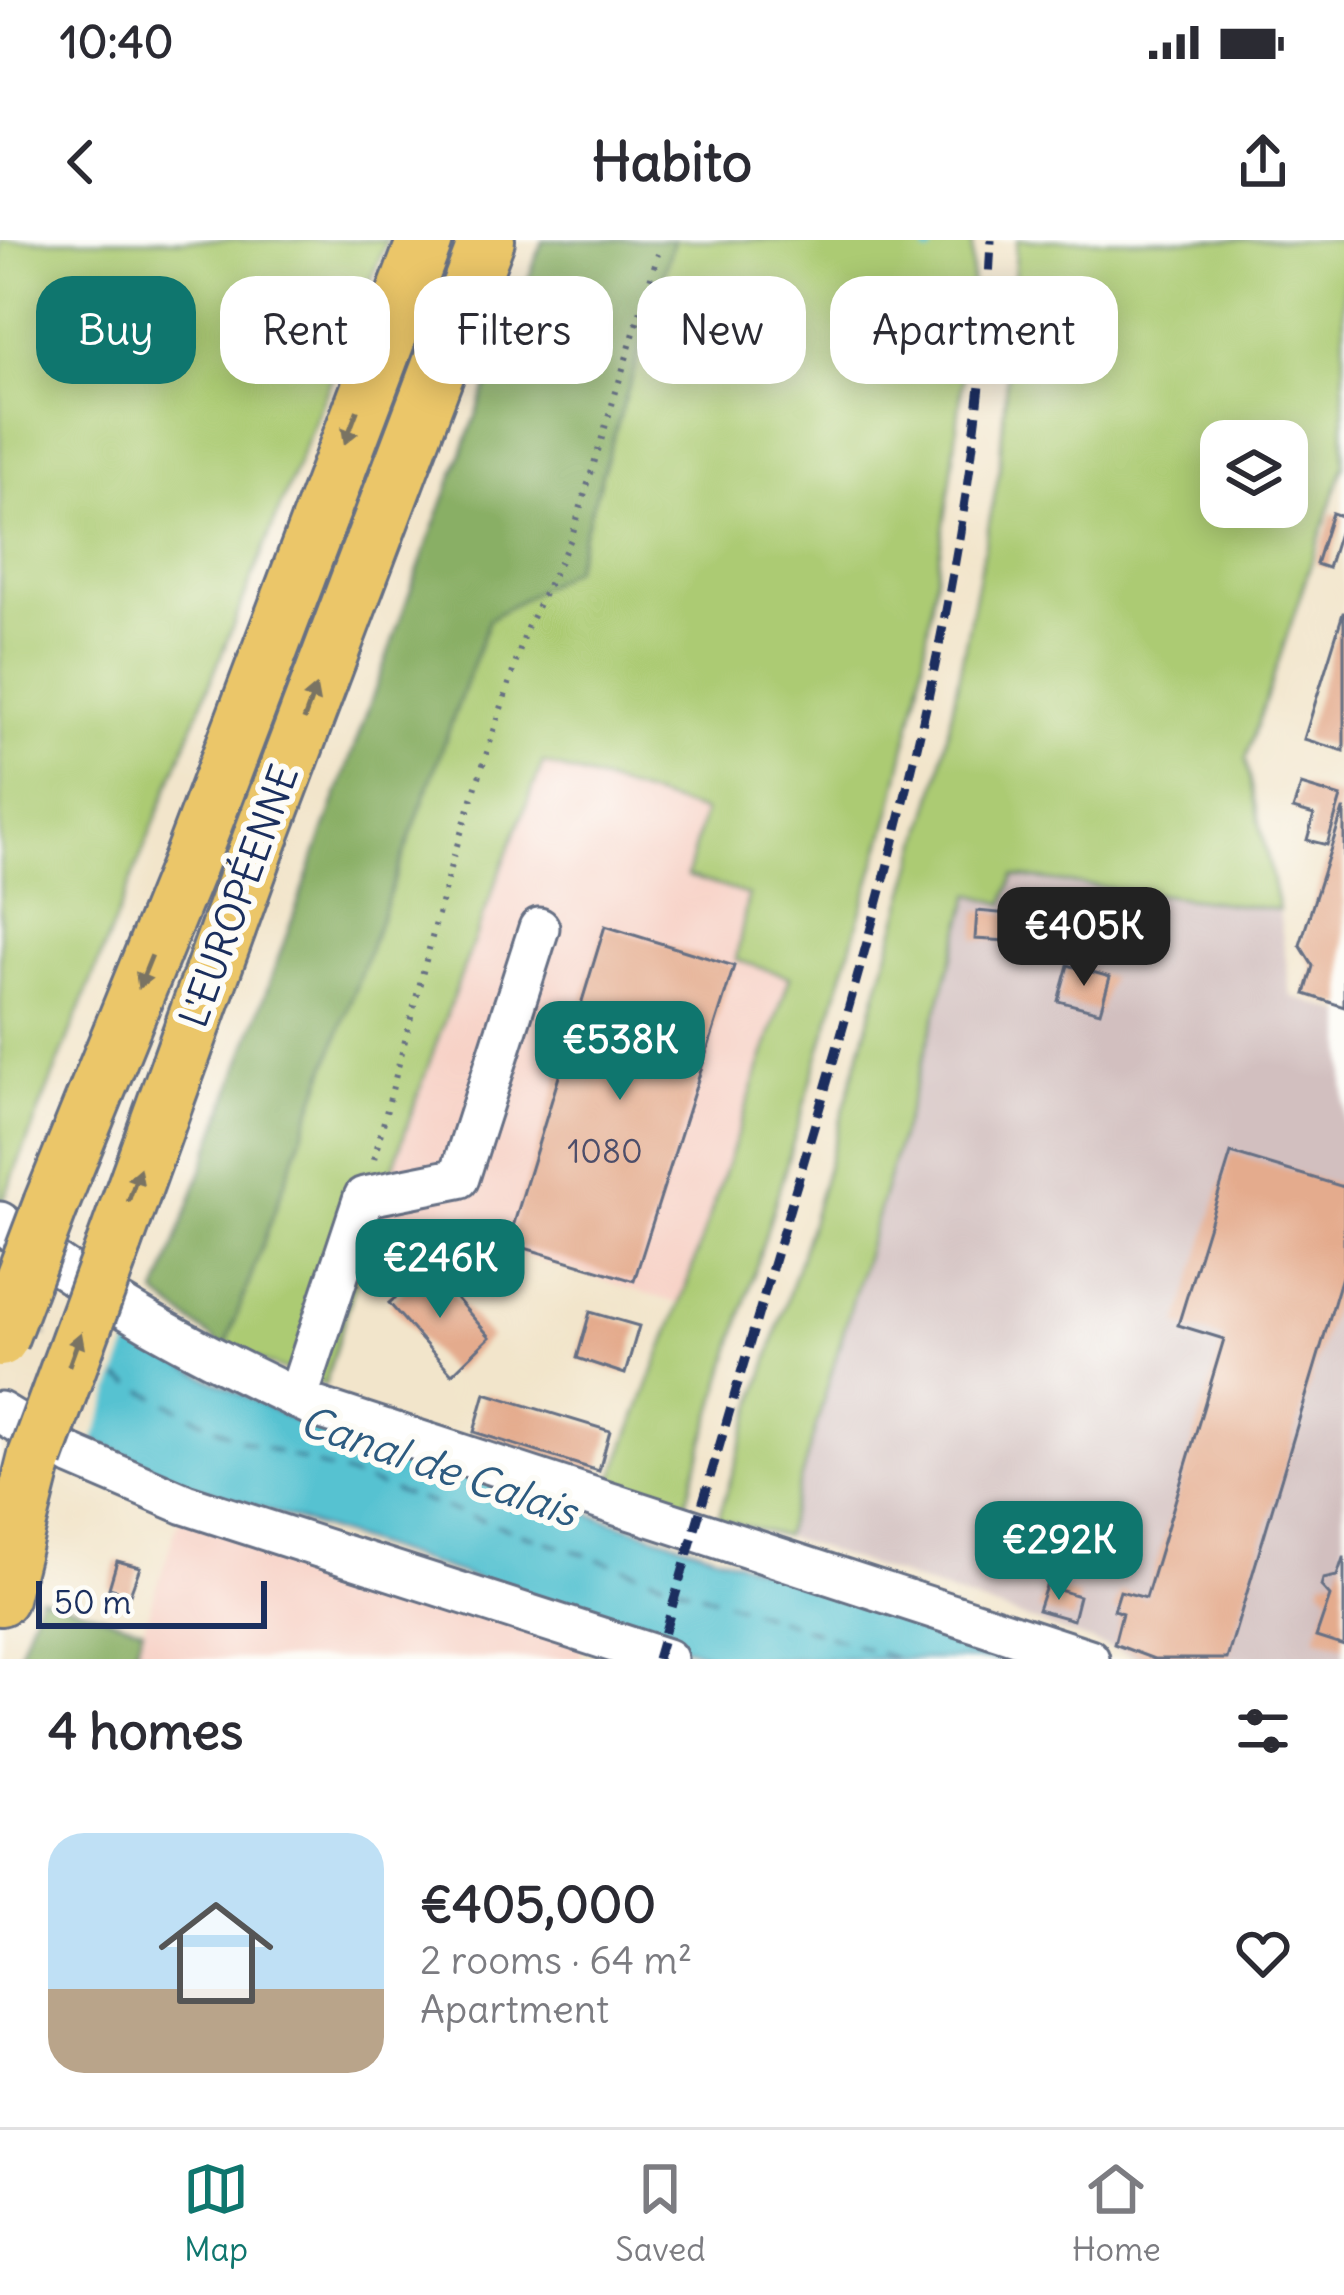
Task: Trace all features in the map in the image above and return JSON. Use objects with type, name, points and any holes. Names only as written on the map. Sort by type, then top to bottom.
[{"type":"highway","name":"L'EUROPÉENNE","points":[[0,1339],[189,864],[424,240]]},
{"type":"highway","name":"L'EUROPÉENNE","points":[[0,1555],[316,687],[487,240]]},
{"type":"highway","points":[[0,1598],[35,1456]]},
{"type":"street","points":[[297,1399],[364,1197],[459,1178],[539,928]]},
{"type":"street","points":[[0,1222],[134,1313],[297,1399],[1089,1659]]},
{"type":"street","points":[[0,1412],[73,1456],[185,1504],[667,1659]]},
{"type":"path","points":[[364,1197],[452,861],[527,628],[572,539],[658,254]]},
{"type":"shaded area","points":[[543,763],[705,812],[790,976],[680,1304],[496,1247],[366,1245],[493,888]]},
{"type":"shaded area","points":[[1013,876],[1279,910],[1291,996],[1344,1013],[1344,1659],[1143,1659],[784,1536],[971,894]]},
{"type":"shaded area","points":[[181,1513],[584,1644],[580,1659],[133,1659]]},
{"type":"green space","points":[[0,240],[387,240],[373,276],[220,276],[220,384],[329,384],[0,1209]]},
{"type":"green space","points":[[543,240],[674,240],[663,276],[637,276],[637,361],[573,569],[489,619],[225,1348],[157,1295],[488,384],[613,384],[613,276],[529,276]]},
{"type":"green space","points":[[674,240],[972,240],[972,276],[830,276],[830,384],[962,384],[951,479],[919,687],[891,812],[685,1506],[611,1482],[680,1304],[790,977],[736,960],[748,895],[687,876],[704,812],[543,763],[426,1071],[325,1385],[225,1348],[489,619],[573,568],[637,360],[637,384],[806,384],[806,276],[663,276]]},
{"type":"green space","points":[[1017,240],[1344,240],[1344,464],[1246,759],[1279,910],[1014,876],[1004,904],[971,894],[784,1536],[718,1519],[811,1223],[939,776],[999,473],[1006,384],[1118,384],[1118,276],[1014,276]]},
{"type":"green space","points":[[40,1596],[143,1628],[133,1659],[17,1659]]},
{"type":"water","points":[[119,1328],[173,1361],[286,1416],[460,1478],[489,1482],[1041,1659],[720,1659],[185,1483],[67,1428]]},
{"type":"pier","points":[[2,1242],[134,1330],[91,1448],[0,1394]]},
{"type":"building","points":[[1332,513],[1344,517],[1328,568],[1316,564]]},
{"type":"building","points":[[1344,613],[1344,751],[1304,739]]},
{"type":"building","points":[[1301,785],[1341,797],[1327,845],[1307,840],[1314,815],[1293,809]]},
{"type":"building","points":[[1343,810],[1344,1007],[1305,994],[1313,966],[1300,945]]},
{"type":"building","points":[[977,911],[1010,914],[1008,941],[975,939]]},
{"type":"building","points":[[605,926],[734,966],[634,1281],[508,1243]]},
{"type":"building","points":[[1068,965],[1110,977],[1100,1012],[1058,1001]]},
{"type":"building","points":[[1231,1153],[1344,1187],[1344,1270],[1227,1659],[1154,1659],[1114,1644],[1122,1613],[1114,1610],[1120,1591],[1146,1598],[1224,1339],[1178,1325]]},
{"type":"building","points":[[430,1268],[490,1337],[452,1374],[389,1303]]},
{"type":"building","points":[[590,1312],[639,1326],[625,1374],[577,1358]]},
{"type":"building","points":[[485,1393],[610,1431],[599,1471],[474,1432]]},
{"type":"building","points":[[1343,1558],[1344,1646],[1316,1637],[1330,1596],[1321,1586],[1323,1579],[1337,1576]]},
{"type":"building","points":[[117,1561],[140,1567],[130,1594],[109,1588]]},
{"type":"building","points":[[1046,1586],[1079,1596],[1073,1620],[1038,1610]]},
{"type":"waterway","points":[[927,240],[929,250]]},
{"type":"ferry route","points":[[35,1327],[52,1339]]},
{"type":"ferry route","points":[[95,1366],[236,1438],[898,1659]]},
{"type":"railway","points":[[657,1659],[871,928],[927,703],[969,475],[991,240]]},
{"type":"water label","name":"Canal de Calais","points":[[439,1466]]}]
